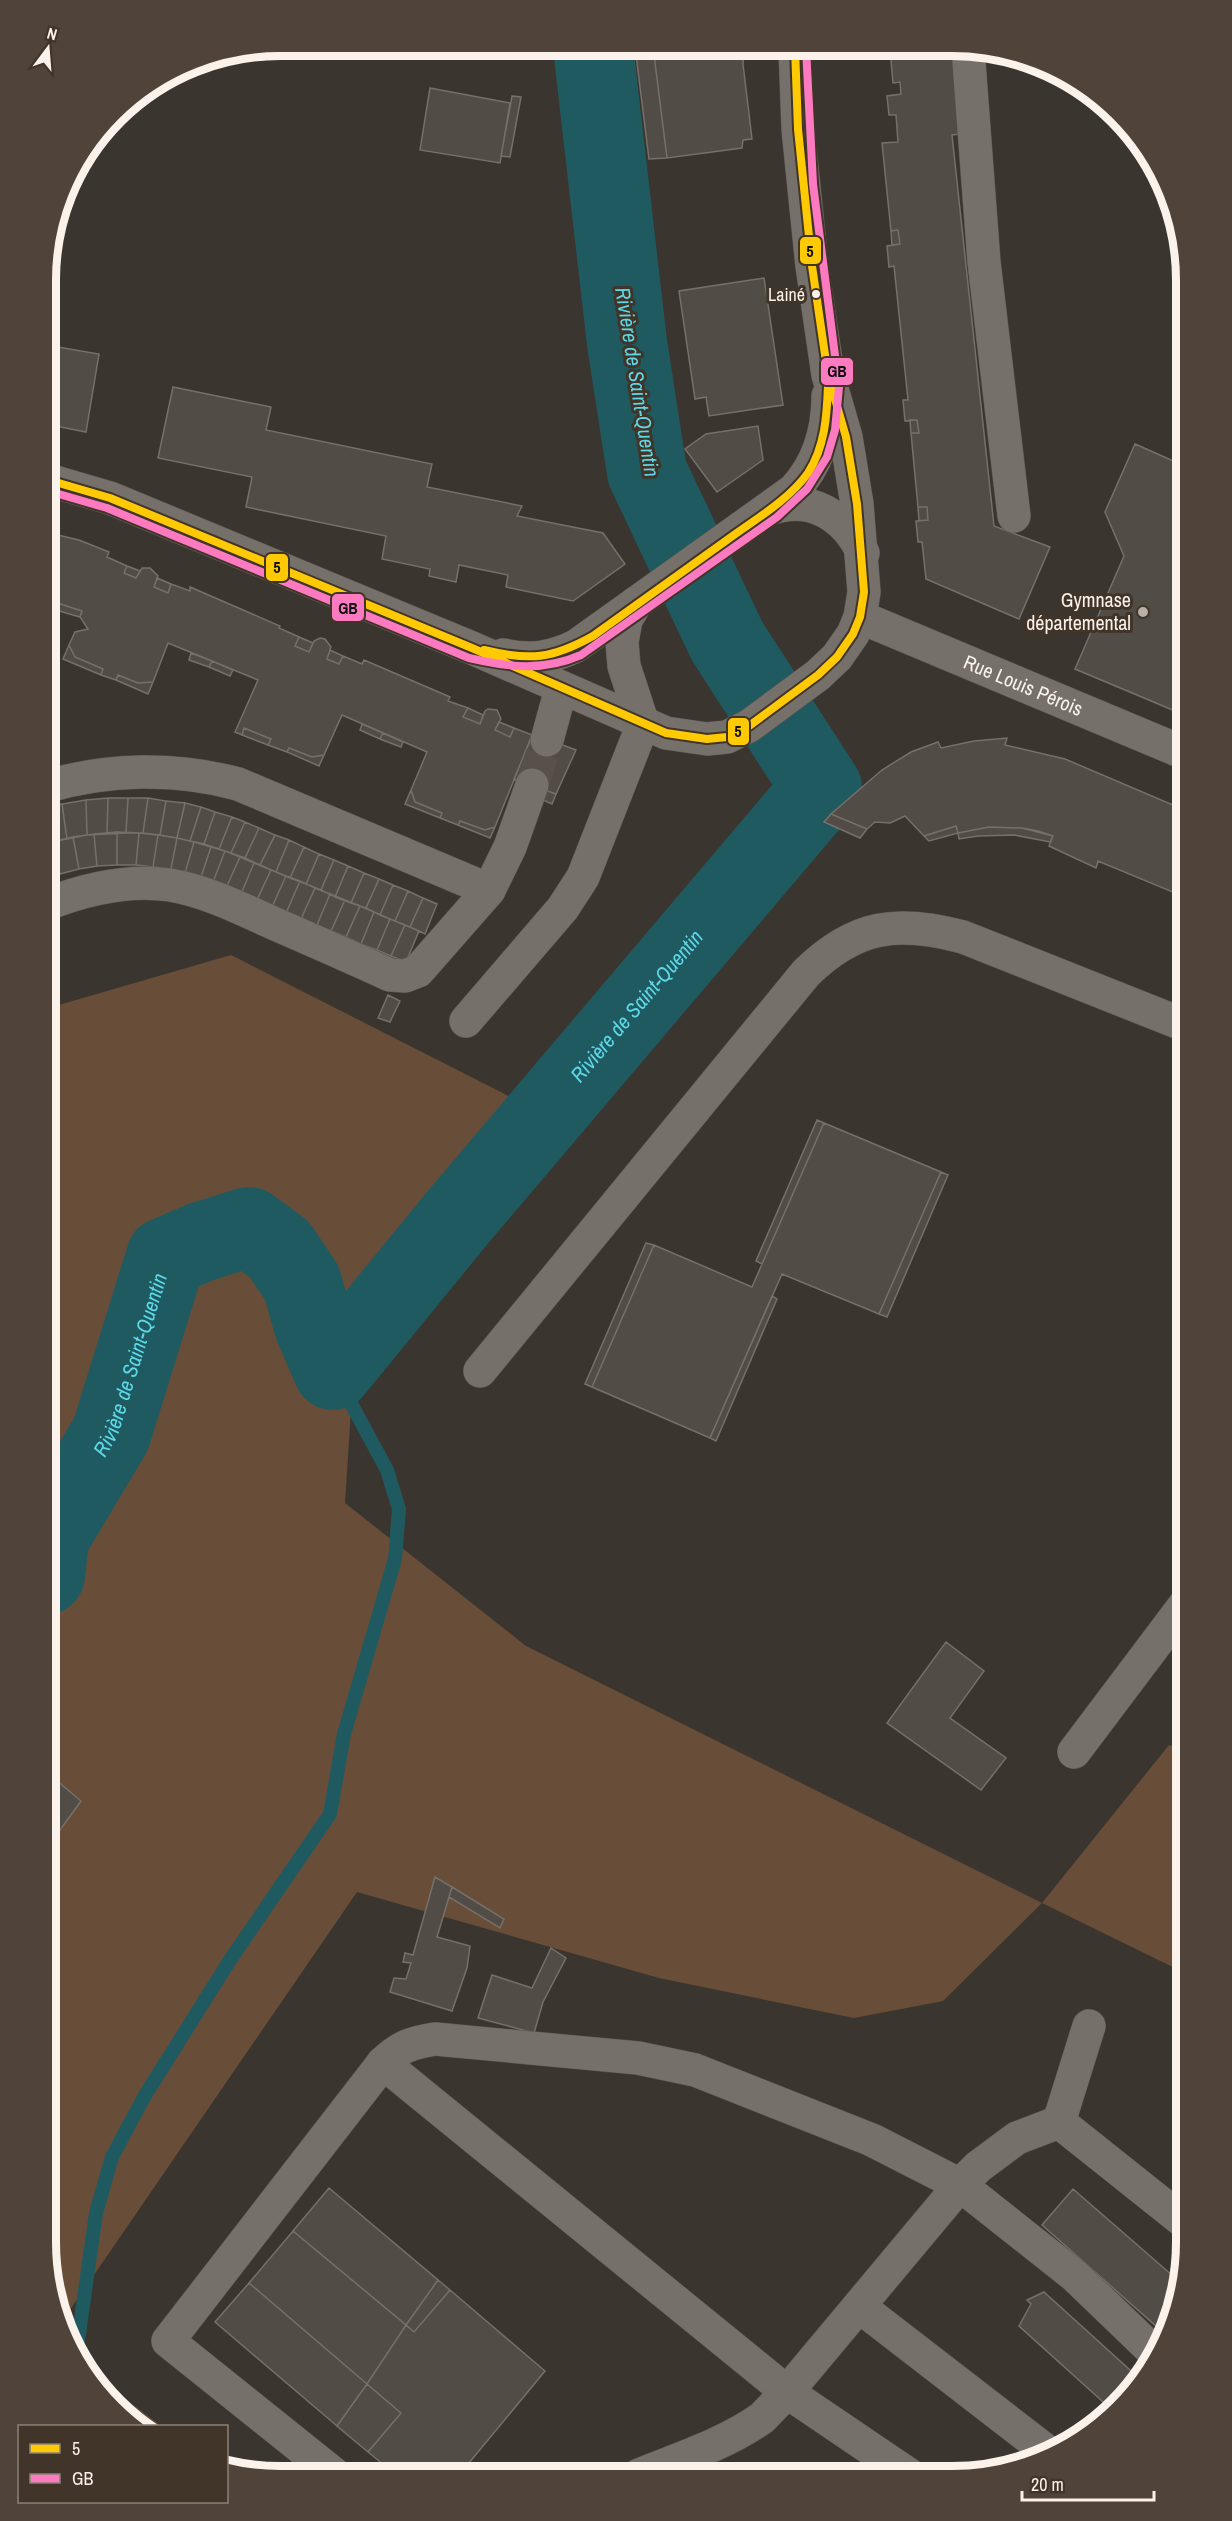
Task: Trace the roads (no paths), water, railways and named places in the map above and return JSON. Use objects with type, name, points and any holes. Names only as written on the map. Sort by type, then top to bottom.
[{"type":"street","points":[[56,482],[110,498],[472,648],[666,733],[707,739],[727,737],[748,726],[793,694],[837,657],[853,634],[860,617],[864,592],[862,553],[846,437],[828,375],[812,266],[802,183],[795,56]]},
{"type":"street","points":[[969,56],[984,262],[1014,516]]},
{"type":"street","points":[[472,648],[519,658],[550,657],[585,641],[770,508],[800,484],[817,454],[827,417],[828,375]]},
{"type":"street","points":[[770,508],[788,503],[813,505],[848,528],[862,553]]},
{"type":"street","points":[[466,1021],[575,891],[583,877],[643,724],[624,666],[622,642],[627,620],[636,603]]},
{"type":"street","name":"Rue Louis Pérois","points":[[860,617],[1176,749]]},
{"type":"street","points":[[547,740],[561,688]]},
{"type":"street","points":[[56,784],[129,772],[186,773],[213,777],[238,784],[489,890]]},
{"type":"street","points":[[56,901],[105,886],[169,885],[225,902],[390,975],[405,976],[418,971],[489,890],[510,847],[532,785]]},
{"type":"street","points":[[480,1371],[806,973],[821,958],[841,944],[864,934],[886,929],[910,927],[936,930],[963,937],[1176,1022]]},
{"type":"street","points":[[1074,1752],[1176,1617]]},
{"type":"street","points":[[1059,2122],[1089,2026]]},
{"type":"street","points":[[324,2466],[168,2340],[383,2063],[399,2049],[415,2042],[435,2039],[626,2057],[666,2063],[695,2070],[872,2140],[960,2185],[1075,2276],[1149,2347]]},
{"type":"street","points":[[383,2063],[787,2392],[896,2466]]},
{"type":"street","points":[[660,2466],[744,2431],[762,2418],[860,2307],[960,2185],[994,2153],[1017,2138],[1059,2122]]},
{"type":"street","points":[[1059,2122],[1176,2216]]},
{"type":"street","points":[[860,2307],[1041,2447]]},
{"type":"waterway","name":"Rivière de Saint-Quentin","points":[[56,1526],[111,1434],[166,1257],[201,1242],[249,1227],[279,1249],[302,1283],[314,1326],[333,1370],[458,1217],[822,788],[727,641],[647,472],[627,343],[594,56]]},
{"type":"waterway","points":[[78,2339],[96,2213],[112,2157],[144,2097],[230,1960],[330,1814],[344,1734],[395,1559],[399,1509],[387,1470],[333,1370]]},
{"type":"tunnel","points":[[532,785],[547,740]]},
{"type":"place","name":"Lainé","points":[[816,294]]},
{"type":"place","name":"Gymnase départemental","points":[[1143,612]]}]
